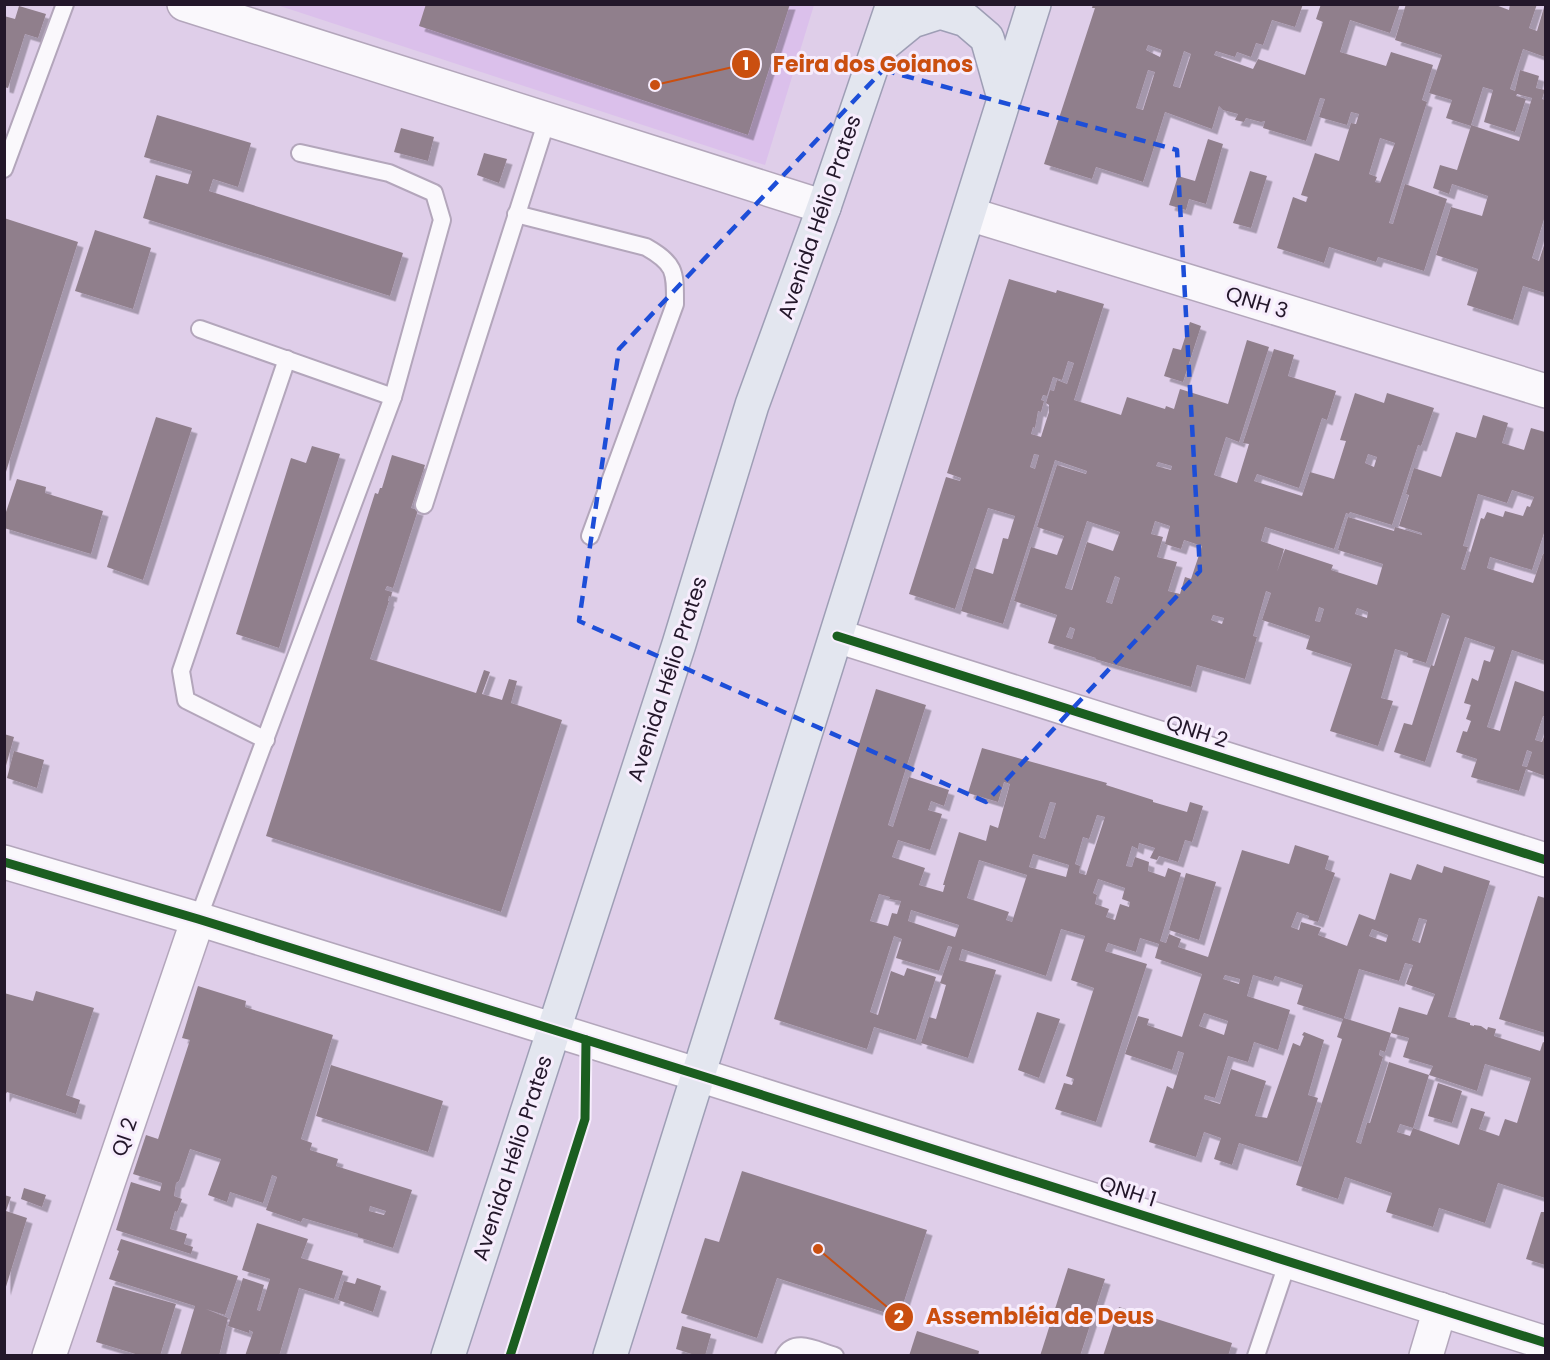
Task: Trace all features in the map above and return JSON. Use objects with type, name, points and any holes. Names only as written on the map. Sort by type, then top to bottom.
[{"type":"main road","name":"Avenida Hélio Prates","points":[[448,1356],[675,655],[752,405],[824,207],[892,4]]},
{"type":"main road","points":[[610,1356],[1034,4]]},
{"type":"main road","points":[[879,48],[912,21],[940,12],[966,20],[987,38],[1005,98]]},
{"type":"street","points":[[184,4],[824,207]]},
{"type":"street","name":"QNH 3","points":[[969,214],[1545,391]]},
{"type":"street","name":"QNH 2","points":[[837,636],[1545,860]]},
{"type":"street","name":"QNH 1","points":[[4,862],[198,919],[699,1075],[1545,1343]]},
{"type":"street","name":"QI 2","points":[[49,1356],[198,919]]},
{"type":"street","points":[[1426,1356],[1440,1309]]},
{"type":"lane","points":[[4,169],[65,4]]},
{"type":"lane","points":[[424,505],[547,120]]},
{"type":"lane","points":[[198,919],[393,397],[442,220],[434,193],[389,173],[300,153]]},
{"type":"lane","points":[[516,214],[646,247],[665,258],[675,278],[675,304],[590,536]]},
{"type":"lane","points":[[200,329],[393,397]]},
{"type":"lane","points":[[266,740],[186,700],[180,671],[287,359]]},
{"type":"lane","points":[[1256,1356],[1288,1261]]},
{"type":"lane","points":[[784,1356],[790,1348],[796,1345],[835,1356]]},
{"type":"highlighted area","points":[[883,70],[1177,150],[1200,571],[986,802],[579,621],[619,349]]},
{"type":"shaded area","points":[[277,5],[814,5],[765,165]]},
{"type":"building","points":[[426,4],[790,4],[748,135],[419,26]]},
{"type":"building","points":[[1093,4],[1303,4],[1295,27],[1272,20],[1263,45],[1256,43],[1251,57],[1237,52],[1235,57],[1216,51],[1214,55],[1253,69],[1258,59],[1305,75],[1323,22],[1316,19],[1321,4],[1400,4],[1390,33],[1350,20],[1340,52],[1386,66],[1391,52],[1433,65],[1422,100],[1427,102],[1389,223],[1393,224],[1405,184],[1447,199],[1424,271],[1378,257],[1376,262],[1329,247],[1324,263],[1277,248],[1293,197],[1306,202],[1308,197],[1301,195],[1315,153],[1339,161],[1351,123],[1356,124],[1359,114],[1351,112],[1347,125],[1319,117],[1325,99],[1320,98],[1306,141],[1263,128],[1265,121],[1246,118],[1244,122],[1235,120],[1238,114],[1223,110],[1219,106],[1212,129],[1165,112],[1143,182],[1096,167],[1092,179],[1044,164],[1095,8],[1092,8]],"holes":[[[1148,45],[1162,50],[1160,57],[1146,50]],[[1184,51],[1191,54],[1180,88],[1173,86]],[[1148,70],[1155,72],[1143,110],[1136,108]],[[1380,138],[1395,143],[1380,183],[1375,182],[1377,177],[1369,174]]]},
{"type":"building","points":[[1406,4],[1493,4],[1509,10],[1510,4],[1537,4],[1529,28],[1537,31],[1545,4],[1545,57],[1523,49],[1510,89],[1515,91],[1520,70],[1539,76],[1536,88],[1545,90],[1542,99],[1545,100],[1545,216],[1532,258],[1539,261],[1545,242],[1545,293],[1523,286],[1513,320],[1467,305],[1478,269],[1436,255],[1451,207],[1482,216],[1488,196],[1452,184],[1449,194],[1433,188],[1440,165],[1457,170],[1471,126],[1446,118],[1452,100],[1429,93],[1442,55],[1395,40]],"holes":[[[1483,87],[1493,90],[1484,122],[1515,132],[1526,99],[1516,96],[1517,94],[1532,98],[1519,141],[1471,125]]]},
{"type":"building","points":[[19,6],[46,14],[38,38],[25,34],[8,88],[4,87],[4,16],[15,19]]},
{"type":"building","points":[[157,115],[251,143],[238,187],[213,179],[209,191],[403,253],[390,296],[143,218],[156,175],[188,184],[192,171],[144,157]]},
{"type":"building","points":[[401,128],[434,137],[428,161],[394,152]]},
{"type":"building","points":[[1208,139],[1223,144],[1206,204],[1189,199],[1186,210],[1169,205],[1178,176],[1195,181]]},
{"type":"building","points":[[484,153],[507,159],[499,183],[477,175]]},
{"type":"building","points":[[1250,171],[1267,176],[1251,228],[1233,223]]},
{"type":"building","points":[[4,218],[78,242],[5,475],[4,475]]},
{"type":"building","points":[[95,230],[151,248],[133,309],[75,291]]},
{"type":"building","points":[[1009,279],[1104,304],[1074,400],[1121,415],[1127,397],[1165,409],[1166,406],[1174,409],[1180,389],[1228,404],[1247,340],[1269,347],[1239,442],[1226,437],[1214,475],[1237,483],[1249,444],[1243,443],[1274,349],[1294,355],[1288,376],[1336,391],[1327,420],[1322,418],[1299,488],[1257,474],[1254,481],[1302,496],[1310,472],[1334,479],[1346,441],[1340,440],[1355,393],[1384,403],[1387,393],[1434,408],[1421,446],[1418,445],[1392,525],[1350,512],[1346,513],[1334,549],[1265,527],[1261,541],[1284,549],[1277,572],[1285,549],[1333,565],[1331,570],[1377,585],[1383,564],[1338,550],[1348,517],[1394,531],[1395,527],[1422,535],[1422,533],[1399,526],[1409,495],[1406,494],[1414,468],[1441,477],[1456,432],[1476,438],[1483,415],[1508,423],[1502,443],[1524,450],[1531,428],[1545,432],[1545,530],[1532,570],[1490,557],[1487,568],[1533,583],[1543,554],[1545,554],[1545,661],[1512,650],[1487,727],[1500,731],[1515,681],[1545,692],[1545,717],[1543,716],[1535,740],[1542,742],[1545,734],[1545,776],[1526,769],[1519,791],[1471,777],[1477,759],[1456,752],[1463,731],[1467,732],[1471,721],[1466,719],[1471,705],[1464,703],[1472,678],[1478,681],[1484,660],[1490,662],[1495,647],[1465,637],[1425,762],[1394,752],[1404,723],[1412,725],[1431,665],[1434,666],[1450,616],[1442,613],[1426,663],[1407,657],[1408,653],[1395,649],[1381,698],[1393,701],[1378,746],[1330,731],[1352,664],[1306,649],[1310,636],[1262,620],[1271,593],[1266,591],[1253,636],[1257,637],[1245,679],[1197,665],[1191,687],[1048,643],[1057,615],[1014,601],[1031,547],[1057,555],[1064,536],[1037,527],[1057,465],[1086,474],[1087,471],[1055,460],[1003,624],[961,611],[974,568],[993,574],[1003,538],[1008,539],[1015,516],[988,508],[955,609],[909,594],[946,477],[960,481],[961,478],[947,473]],"holes":[[[1068,361],[1074,363],[1067,384],[1057,380],[1054,391],[1050,390],[1046,403],[1049,405],[1049,412],[1041,437],[1031,434],[1033,427],[1035,428],[1038,411],[1041,412],[1044,401],[1041,400],[1043,395],[1047,396],[1053,377],[1062,380]],[[1034,454],[1039,455],[1035,469],[1030,467]],[[1368,454],[1377,457],[1374,467],[1365,463]],[[1158,462],[1172,466],[1171,470],[1156,466]],[[1512,490],[1534,497],[1523,516],[1505,511],[1503,517],[1487,512],[1484,519],[1481,518],[1465,570],[1461,569],[1468,547],[1463,546],[1478,494],[1507,503]],[[1087,521],[1120,532],[1113,551],[1087,542],[1072,590],[1065,588]],[[1155,521],[1170,526],[1165,544],[1181,549],[1184,540],[1202,546],[1191,579],[1185,577],[1180,594],[1168,591],[1177,562],[1157,557],[1163,537],[1151,534]],[[1115,576],[1120,578],[1112,604],[1106,602]],[[1319,607],[1324,609],[1320,622],[1315,621]],[[1357,608],[1368,612],[1367,618],[1355,614]],[[1213,615],[1224,618],[1222,624],[1211,620]],[[1070,627],[1075,629],[1072,639],[1066,637]],[[1527,750],[1532,752],[1527,767],[1522,766]]]},
{"type":"building","points":[[1190,322],[1201,326],[1183,382],[1164,376],[1173,348],[1181,350]]},
{"type":"building","points":[[156,417],[192,428],[143,580],[107,567]]},
{"type":"building","points":[[312,446],[340,454],[279,648],[236,634],[291,458],[306,463]]},
{"type":"building","points":[[392,455],[425,465],[411,508],[418,510],[393,588],[387,586],[385,590],[392,592],[391,597],[389,596],[370,659],[476,693],[484,670],[490,672],[482,694],[502,700],[509,679],[517,681],[511,703],[562,720],[501,912],[266,836],[375,493],[378,494],[382,488]]},
{"type":"building","points":[[17,479],[46,487],[45,493],[103,511],[91,554],[4,528],[4,518]]},
{"type":"building","points":[[876,689],[926,705],[888,825],[893,827],[909,777],[949,790],[944,806],[931,801],[928,810],[942,814],[930,850],[898,840],[892,857],[925,868],[919,885],[943,892],[945,885],[943,885],[959,832],[986,841],[990,825],[998,828],[1010,784],[1004,782],[998,802],[968,793],[982,748],[1107,783],[1106,785],[1187,812],[1190,802],[1203,806],[1192,842],[1185,840],[1178,862],[1159,856],[1157,860],[1150,858],[1155,848],[1139,843],[1138,849],[1132,846],[1126,866],[1132,867],[1135,857],[1149,862],[1148,871],[1165,877],[1168,868],[1181,873],[1160,941],[1166,943],[1169,934],[1181,939],[1178,947],[1208,957],[1242,850],[1289,864],[1295,845],[1329,856],[1325,869],[1335,873],[1318,922],[1297,912],[1291,927],[1299,930],[1301,922],[1321,928],[1318,935],[1347,946],[1359,914],[1375,920],[1390,873],[1411,880],[1417,864],[1442,873],[1444,866],[1490,881],[1448,1017],[1457,1018],[1470,1025],[1481,1026],[1487,1030],[1488,1027],[1496,1029],[1494,1036],[1540,1051],[1543,1042],[1545,1043],[1545,1198],[1498,1183],[1485,1223],[1439,1208],[1433,1227],[1386,1212],[1392,1193],[1345,1177],[1338,1199],[1296,1185],[1342,1039],[1337,1037],[1343,1019],[1297,1004],[1303,985],[1275,976],[1273,981],[1253,975],[1247,996],[1290,1010],[1278,1050],[1254,1042],[1248,1062],[1228,1056],[1215,1098],[1205,1095],[1204,1099],[1220,1104],[1231,1069],[1266,1081],[1255,1116],[1267,1118],[1293,1043],[1300,1046],[1304,1032],[1324,1040],[1308,1095],[1318,1098],[1298,1162],[1239,1143],[1232,1165],[1214,1159],[1221,1138],[1204,1132],[1196,1157],[1149,1142],[1167,1086],[1173,1089],[1184,1053],[1178,1051],[1172,1070],[1125,1054],[1138,1016],[1149,1019],[1147,1025],[1182,1037],[1202,974],[1155,958],[1159,944],[1140,938],[1136,952],[1108,943],[1105,951],[1147,964],[1096,1122],[1055,1109],[1064,1083],[1072,1085],[1074,1079],[1066,1076],[1094,988],[1071,980],[1085,936],[1061,929],[1046,976],[962,949],[959,960],[996,970],[968,1058],[921,1043],[929,1017],[936,1019],[946,985],[940,983],[952,947],[948,946],[939,971],[896,958],[902,939],[894,936],[870,1012],[878,1015],[891,971],[904,976],[907,968],[936,977],[916,1040],[874,1027],[867,1049],[774,1019]],"holes":[[[1050,802],[1056,803],[1045,839],[1039,837]],[[1097,815],[1105,817],[1086,875],[1079,873],[1080,866],[1075,864],[1083,837],[1089,839]],[[1033,854],[1069,865],[1066,877],[1029,867]],[[979,860],[1027,875],[1012,922],[1006,920],[1009,912],[967,898]],[[1098,879],[1125,888],[1122,899],[1130,902],[1129,907],[1120,904],[1115,920],[1106,917],[1109,909],[1095,904],[1097,895],[1093,893]],[[879,894],[901,901],[897,914],[892,913],[888,926],[870,921]],[[911,910],[959,925],[955,937],[908,921]],[[1419,918],[1427,920],[1420,943],[1412,940]],[[1372,929],[1388,935],[1386,942],[1369,936]],[[1405,963],[1413,965],[1406,984],[1435,994],[1427,1015],[1399,1007],[1391,1033],[1344,1018],[1359,969],[1399,981]],[[1225,975],[1240,979],[1239,984],[1223,979]],[[1204,1013],[1228,1021],[1224,1035],[1199,1026]],[[1391,1033],[1409,1038],[1403,1057],[1433,1066],[1429,1075],[1389,1062],[1370,1123],[1367,1123],[1361,1144],[1356,1142],[1383,1057],[1379,1055],[1380,1050],[1385,1052]],[[1485,1064],[1531,1078],[1517,1123],[1505,1119],[1499,1136],[1479,1129],[1485,1112],[1471,1108],[1459,1145],[1413,1128],[1429,1075],[1477,1091]],[[1400,1124],[1413,1128],[1410,1136],[1397,1132]]]},
{"type":"building","points":[[4,734],[14,737],[5,769],[4,769]]},
{"type":"building","points":[[14,751],[44,760],[37,788],[7,778]]},
{"type":"building","points":[[1186,873],[1216,882],[1199,940],[1169,930]]},
{"type":"building","points":[[1538,896],[1545,898],[1545,1033],[1499,1019]]},
{"type":"building","points":[[198,986],[246,1001],[245,1007],[333,1035],[301,1139],[312,1143],[310,1150],[338,1159],[336,1166],[412,1190],[393,1248],[358,1237],[358,1234],[303,1218],[301,1222],[266,1210],[277,1177],[272,1175],[263,1203],[230,1192],[227,1202],[208,1195],[221,1159],[190,1149],[179,1181],[176,1183],[174,1196],[182,1199],[177,1212],[175,1211],[170,1229],[187,1234],[184,1244],[193,1247],[191,1254],[116,1230],[131,1182],[160,1191],[162,1183],[133,1174],[146,1135],[158,1139],[190,1040],[182,1038]],"holes":[[[370,1206],[386,1211],[384,1215],[369,1211]]]},
{"type":"building","points":[[36,991],[94,1008],[66,1095],[80,1100],[76,1114],[7,1092],[4,1097],[4,993],[33,1001]]},
{"type":"building","points":[[1037,1012],[1060,1019],[1039,1078],[1018,1070]]},
{"type":"building","points":[[331,1065],[443,1101],[428,1152],[316,1116]]},
{"type":"building","points":[[1438,1083],[1462,1091],[1452,1123],[1428,1116]]},
{"type":"building","points":[[742,1171],[927,1230],[899,1317],[777,1278],[757,1338],[681,1313],[705,1238],[719,1242]]},
{"type":"building","points":[[24,1188],[46,1195],[42,1207],[21,1199]]},
{"type":"building","points":[[4,1195],[11,1197],[6,1211],[27,1218],[5,1290]]},
{"type":"building","points":[[1541,1212],[1545,1212],[1545,1265],[1526,1259]]},
{"type":"building","points":[[257,1223],[308,1239],[301,1258],[343,1271],[334,1299],[299,1288],[279,1356],[245,1356],[253,1332],[249,1330],[249,1333],[228,1326],[243,1278],[264,1285],[255,1317],[257,1310],[260,1311],[270,1279],[242,1270]]},
{"type":"building","points":[[121,1239],[238,1276],[225,1315],[206,1309],[228,1318],[219,1356],[180,1356],[195,1306],[109,1279]]},
{"type":"building","points":[[1068,1268],[1105,1279],[1080,1356],[1040,1356]]},
{"type":"building","points":[[357,1278],[381,1286],[373,1312],[338,1300],[344,1281],[355,1284]]},
{"type":"building","points":[[113,1286],[176,1304],[160,1356],[142,1356],[96,1342]]},
{"type":"building","points":[[1119,1307],[1232,1343],[1228,1356],[1103,1356]]},
{"type":"building","points":[[682,1326],[711,1334],[705,1356],[676,1349]]},
{"type":"building","points":[[917,1331],[979,1351],[978,1356],[909,1356]]},
{"type":"cycle path","points":[[837,636],[1546,860]]},
{"type":"cycle path","points":[[4,862],[198,919],[699,1075],[1546,1343]]},
{"type":"cycle path","points":[[510,1356],[585,1119],[586,1040]]},
{"type":"place","name":"Feira dos Goianos","points":[[655,85]]},
{"type":"place","name":"Assembléia de Deus","points":[[818,1249]]}]
